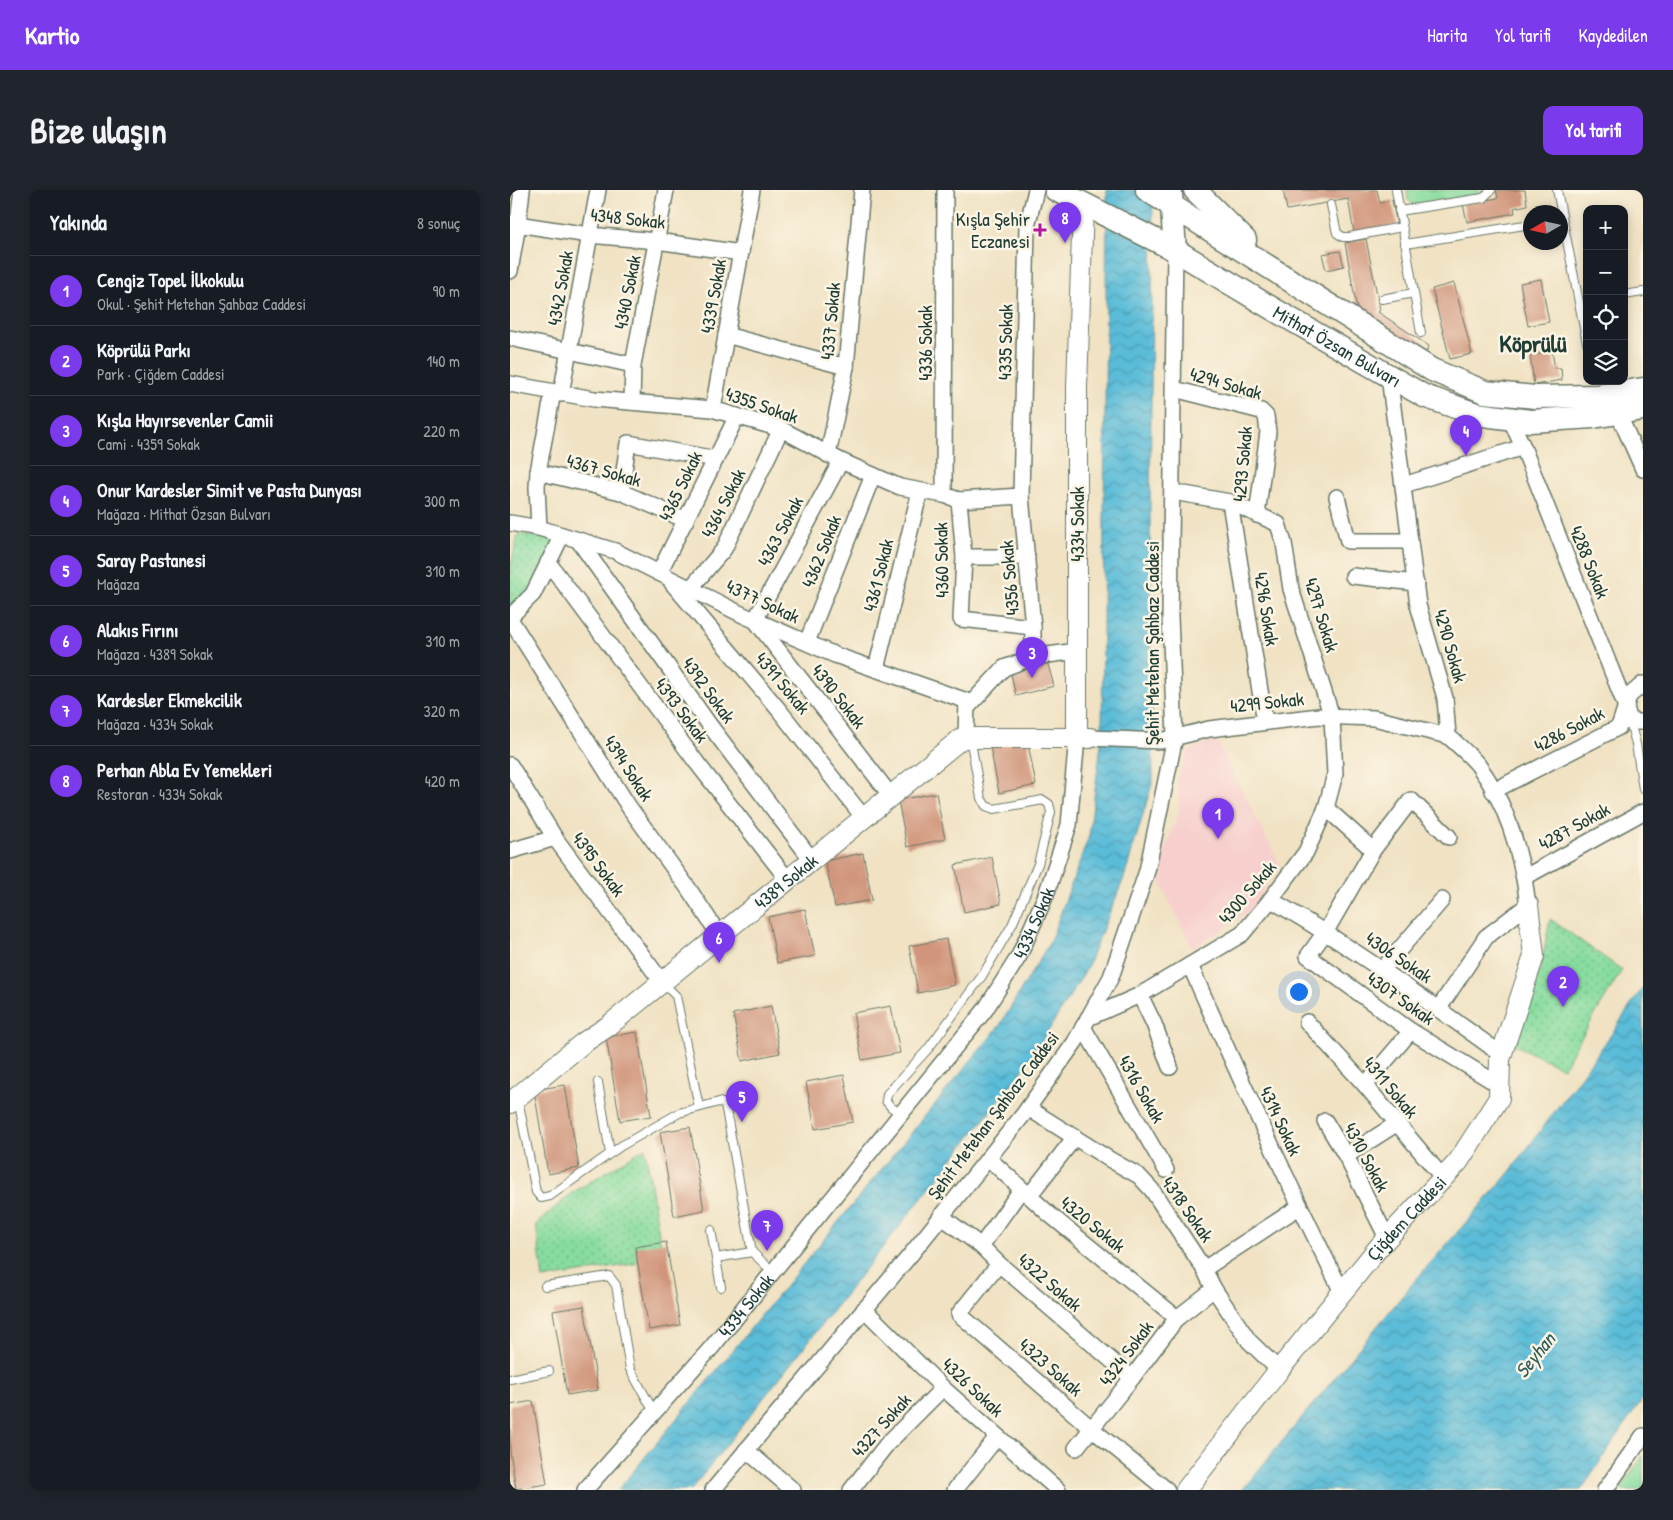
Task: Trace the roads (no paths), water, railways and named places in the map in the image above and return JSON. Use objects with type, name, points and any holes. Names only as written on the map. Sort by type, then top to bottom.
[{"type":"main road","points":[[1194,190],[1276,271]]},
{"type":"main road","name":"Mithat Özsan Bulvarı","points":[[1069,195],[1165,245],[1424,396],[1476,414],[1530,421],[1594,417],[1643,409]]},
{"type":"main road","name":"4334 Sokak","points":[[1069,195],[1077,388],[1077,651],[1083,738]]},
{"type":"main road","points":[[1165,201],[1165,245]]},
{"type":"main road","name":"Mithat Özsan Bulvarı","points":[[1165,201],[1432,370],[1485,392],[1535,397],[1643,388]]},
{"type":"main road","name":"4389 Sokak","points":[[514,1100],[583,1043],[607,1027],[720,936],[962,738],[969,743]]},
{"type":"main road","points":[[969,743],[1083,738]]},
{"type":"main road","name":"Çiğdem Caddesi","points":[[1186,1490],[1342,1292],[1387,1238],[1458,1162],[1499,1098],[1502,1054],[1534,956],[1528,905]]},
{"type":"street","points":[[510,271],[514,223],[522,190]]},
{"type":"street","name":"4342 Sokak","points":[[539,528],[538,472],[569,352],[598,190]]},
{"type":"street","name":"4340 Sokak","points":[[632,402],[633,365],[666,190]]},
{"type":"street","name":"4339 Sokak","points":[[713,409],[752,190]]},
{"type":"street","name":"4337 Sokak","points":[[834,458],[846,367],[862,190]]},
{"type":"street","name":"4336 Sokak","points":[[944,495],[945,190]]},
{"type":"street","name":"4335 Sokak","points":[[1021,496],[1027,226],[1036,190]]},
{"type":"street","name":"4348 Sokak","points":[[514,223],[589,235],[657,241],[741,253]]},
{"type":"street","name":"Şehit Metehan Şahbaz Caddesi","points":[[713,1490],[864,1310],[1028,1108],[1075,1042],[1111,977],[1146,871],[1168,739],[1174,389],[1165,245]]},
{"type":"street","points":[[726,335],[846,367]]},
{"type":"street","points":[[510,338],[633,365]]},
{"type":"street","name":"4290 Sokak","points":[[1389,376],[1418,605],[1446,698],[1448,736]]},
{"type":"street","name":"4355 Sokak","points":[[510,384],[594,400],[713,409],[781,430],[834,458],[900,487],[944,495],[959,500],[1021,496]]},
{"type":"street","name":"4294 Sokak","points":[[1174,389],[1261,411],[1266,416]]},
{"type":"street","points":[[1618,413],[1643,469]]},
{"type":"street","name":"4365 Sokak","points":[[663,575],[686,520],[737,416]]},
{"type":"street","name":"4293 Sokak","points":[[1258,515],[1268,432],[1266,416]]},
{"type":"street","name":"4288 Sokak","points":[[1510,418],[1626,706],[1636,722]]},
{"type":"street","name":"4364 Sokak","points":[[690,588],[724,549],[781,430]]},
{"type":"street","points":[[621,492],[628,443],[716,459]]},
{"type":"street","points":[[1404,485],[1523,448]]},
{"type":"street","name":"4363 Sokak","points":[[755,620],[834,458]]},
{"type":"street","name":"4367 Sokak","points":[[538,472],[621,492],[686,520]]},
{"type":"street","name":"4362 Sokak","points":[[807,642],[873,475]]},
{"type":"street","name":"4361 Sokak","points":[[876,669],[920,491]]},
{"type":"street","points":[[1173,492],[1230,502],[1258,515]]},
{"type":"street","name":"4356 Sokak","points":[[1021,496],[1028,557],[1033,657]]},
{"type":"street","points":[[1337,497],[1348,541],[1410,541]]},
{"type":"street","name":"4360 Sokak","points":[[959,500],[964,557],[961,619],[1033,627]]},
{"type":"street","name":"4296 Sokak","points":[[1230,502],[1266,722]]},
{"type":"street","name":"4297 Sokak","points":[[1258,515],[1278,524],[1284,543],[1291,589],[1332,717]]},
{"type":"street","name":"4377 Sokak","points":[[510,523],[539,528],[615,551],[755,620],[835,655],[967,701],[967,708]]},
{"type":"street","points":[[510,618],[533,594],[562,535]]},
{"type":"street","name":"4392 Sokak","points":[[578,540],[711,727],[812,860]]},
{"type":"street","points":[[964,557],[1028,557]]},
{"type":"street","name":"4393 Sokak","points":[[548,562],[691,756],[788,880]]},
{"type":"street","name":"4391 Sokak","points":[[663,575],[780,710],[864,818]]},
{"type":"street","points":[[1353,576],[1416,583]]},
{"type":"street","name":"4394 Sokak","points":[[510,618],[629,806],[720,936]]},
{"type":"street","name":"4390 Sokak","points":[[755,620],[891,796]]},
{"type":"street","points":[[969,743],[967,708],[1004,668],[1033,657],[1077,651]]},
{"type":"street","name":"4286 Sokak","points":[[1493,791],[1619,727],[1629,696],[1643,684]]},
{"type":"street","name":"4299 Sokak","points":[[1083,738],[1168,739],[1209,728],[1319,716],[1374,718],[1448,736]]},
{"type":"street","name":"4300 Sokak","points":[[1085,1023],[1140,995],[1242,934],[1271,900],[1306,852],[1326,808],[1335,774],[1332,717]]},
{"type":"street","points":[[1439,1008],[1486,937],[1528,905],[1525,877],[1505,810],[1478,765],[1448,736]]},
{"type":"street","name":"4334 Sokak","points":[[585,1490],[712,1348],[985,1010],[1020,956],[1046,895],[1069,825],[1083,738]]},
{"type":"street","name":"4395 Sokak","points":[[510,765],[555,838],[662,982]]},
{"type":"street","points":[[1326,932],[1373,850],[1411,800],[1449,837]]},
{"type":"street","points":[[1326,808],[1373,850]]},
{"type":"street","name":"4287 Sokak","points":[[1525,877],[1643,812]]},
{"type":"street","points":[[510,851],[555,838]]},
{"type":"street","name":"4306 Sokak","points":[[1271,900],[1326,932],[1439,1008],[1502,1054]]},
{"type":"street","points":[[1382,970],[1442,900]]},
{"type":"street","name":"4307 Sokak","points":[[1326,932],[1308,956],[1411,1031],[1499,1085]]},
{"type":"street","name":"4314 Sokak","points":[[1190,964],[1250,1103],[1342,1292]]},
{"type":"street","points":[[1140,995],[1154,1024],[1170,1068]]},
{"type":"street","name":"4311 Sokak","points":[[1307,1022],[1365,1085],[1443,1178]]},
{"type":"street","name":"4316 Sokak","points":[[1085,1023],[1166,1170]]},
{"type":"street","points":[[1365,1085],[1411,1031]]},
{"type":"street","name":"4318 Sokak","points":[[1028,1108],[1139,1176],[1152,1190],[1204,1268],[1214,1289],[1249,1341],[1279,1370]]},
{"type":"street","name":"4310 Sokak","points":[[1325,1121],[1346,1156],[1387,1238]]},
{"type":"street","points":[[1346,1156],[1396,1124]]},
{"type":"street","points":[[981,1246],[1075,1137]]},
{"type":"street","name":"4320 Sokak","points":[[988,1158],[1025,1193],[1177,1318]]},
{"type":"street","points":[[1204,1268],[1300,1207]]},
{"type":"street","name":"4322 Sokak","points":[[941,1216],[981,1246],[999,1264],[1132,1378]]},
{"type":"street","name":"4323 Sokak","points":[[999,1264],[959,1314],[1092,1429],[1167,1490]]},
{"type":"street","name":"4324 Sokak","points":[[1076,1448],[1177,1318],[1214,1289]]},
{"type":"street","name":"4326 Sokak","points":[[864,1310],[943,1388],[1050,1487]]},
{"type":"street","name":"4327 Sokak","points":[[851,1490],[887,1444],[943,1388]]},
{"type":"street","points":[[1605,1490],[1643,1436]]},
{"type":"street","points":[[955,1490],[997,1437]]},
{"type":"street","points":[[746,1450],[793,1490]]},
{"type":"lane","points":[[1396,190],[1421,333]]},
{"type":"lane","points":[[1400,211],[1483,198],[1491,190]]},
{"type":"lane","points":[[1557,190],[1559,205]]},
{"type":"lane","points":[[1331,205],[1337,233],[1343,237],[1402,227]]},
{"type":"lane","points":[[1405,244],[1523,225]]},
{"type":"lane","points":[[1568,245],[1583,301]]},
{"type":"lane","points":[[1628,294],[1643,292]]},
{"type":"lane","points":[[1382,299],[1414,293]]},
{"type":"lane","name":"4288 Sokak","points":[[1636,722],[1636,744],[1643,789]]},
{"type":"lane","points":[[901,1114],[886,1101],[887,1094],[928,1049],[982,976],[1012,925],[1038,864],[1051,812],[1049,804],[1043,800],[994,809],[986,806],[981,798],[969,743]]},
{"type":"lane","points":[[662,982],[676,996],[699,1107]]},
{"type":"lane","points":[[598,1082],[610,1153]]},
{"type":"lane","points":[[514,1100],[536,1192],[541,1198],[550,1196],[610,1153],[679,1113],[719,1102],[726,1104],[752,1252],[774,1272]]},
{"type":"lane","points":[[711,1230],[721,1287]]},
{"type":"lane","points":[[716,1258],[752,1252]]},
{"type":"lane","points":[[545,1286],[609,1276],[613,1279],[616,1285],[630,1369],[654,1412]]},
{"type":"lane","points":[[510,1378],[549,1371]]},
{"type":"water","points":[[1107,190],[1153,190],[1150,514],[1153,781],[1124,878],[1086,970],[1027,1065],[691,1490],[618,1490],[1000,1025],[1050,942],[1089,836],[1102,736]]},
{"type":"water","name":"Seyhan","points":[[1643,987],[1643,1398],[1581,1490],[1242,1490],[1413,1283],[1509,1173],[1609,1038]]},
{"type":"place","name":"Kışla Şehir Eczanesi","points":[[1040,230]]},
{"type":"place","name":"Perhan Abla Ev Yemekleri","points":[[1065,243]]},
{"type":"place","name":"Onur Kardesler Simit ve Pasta Dunyası","points":[[1466,456]]},
{"type":"place","name":"Kışla Hayırsevenler Camii","points":[[1032,678]]},
{"type":"place","name":"Cengiz Topel İlkokulu","points":[[1218,839]]},
{"type":"place","name":"Alakıs Fırını","points":[[719,963]]},
{"type":"place","name":"Köprülü Parkı","points":[[1563,1007]]},
{"type":"place","name":"Saray Pastanesi","points":[[742,1122]]},
{"type":"place","name":"Kardesler Ekmekcilik","points":[[767,1251]]},
{"type":"district","name":"Köprülü","points":[[1533,344]]}]
